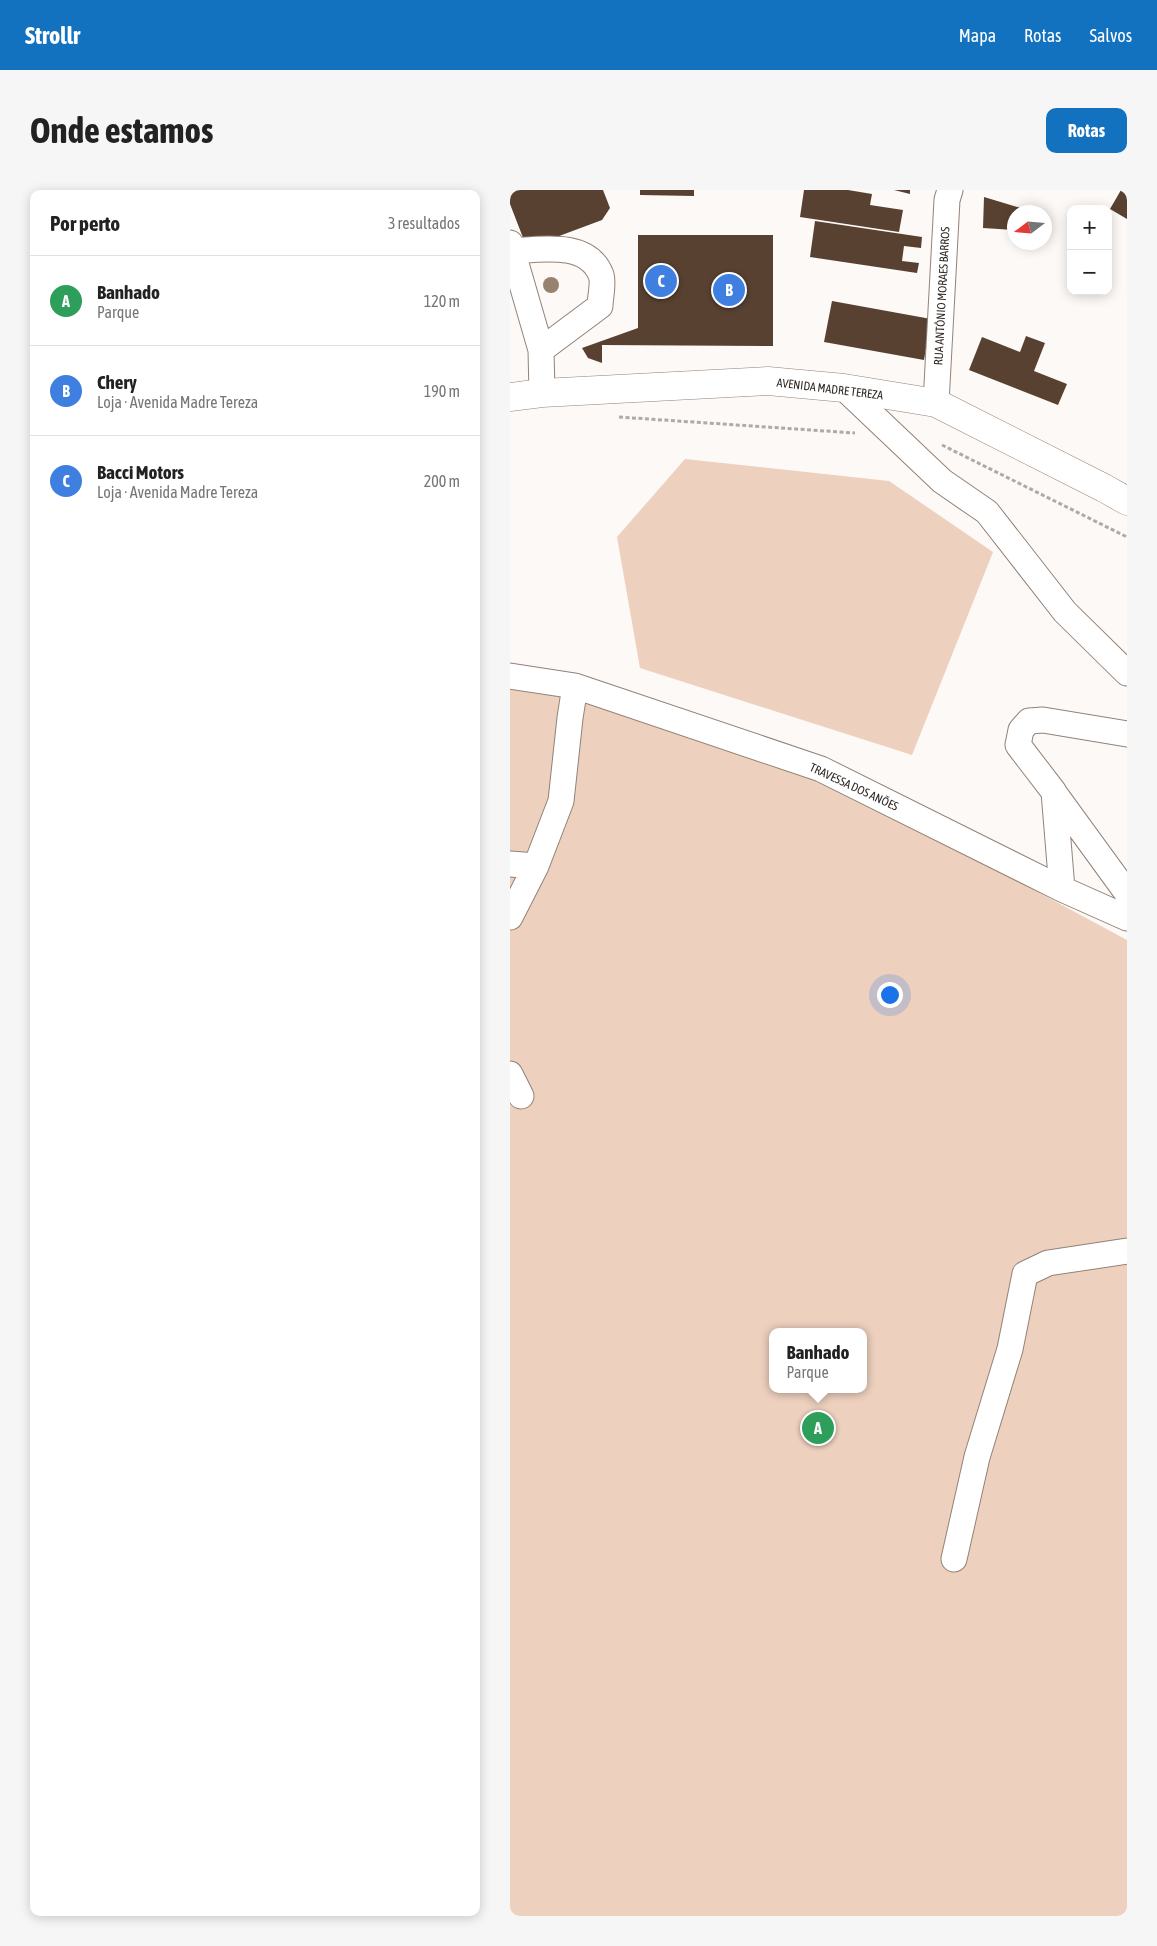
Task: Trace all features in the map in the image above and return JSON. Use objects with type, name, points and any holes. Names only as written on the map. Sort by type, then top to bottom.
[{"type":"main road","name":"AVENIDA MADRE TEREZA","points":[[510,397],[542,393],[768,381],[844,388],[936,404],[1127,501]]},
{"type":"street","name":"RUA ANTÔNIO MORAES BARROS","points":[[936,404],[947,200],[950,190]]},
{"type":"street","points":[[540,350],[600,306],[601,276],[589,258],[563,248],[512,247],[540,350],[542,393]]},
{"type":"street","points":[[844,388],[942,481],[987,512],[1065,612],[1127,673]]},
{"type":"street","name":"TRAVESSA DOS ANÕES","points":[[510,676],[575,686],[821,769],[1062,889],[1127,918]]},
{"type":"street","points":[[510,917],[536,866],[561,801],[575,686]]},
{"type":"street","points":[[1127,734],[1043,720],[1029,721],[1021,730],[1018,744],[1127,893]]},
{"type":"street","points":[[1054,792],[1062,889]]},
{"type":"street","points":[[510,864],[536,866]]},
{"type":"street","points":[[510,1074],[520,1096]]},
{"type":"street","points":[[954,1559],[976,1457],[1010,1349],[1025,1274],[1048,1263],[1127,1251]]},
{"type":"path","points":[[617,417],[855,433]]},
{"type":"path","points":[[937,442],[1127,538]]},
{"type":"shaded area","points":[[685,459],[889,481],[993,552],[912,755],[640,668],[617,537]]},
{"type":"shaded area","points":[[510,688],[566,696],[826,778],[1127,940],[1127,1916],[510,1916]]},
{"type":"building","points":[[510,190],[603,190],[610,208],[602,220],[527,248],[510,204]]},
{"type":"building","points":[[640,190],[694,190],[694,196],[640,195]]},
{"type":"building","points":[[804,190],[848,190],[872,194],[870,205],[903,210],[899,232],[800,217]]},
{"type":"building","points":[[894,190],[910,190],[910,194]]},
{"type":"building","points":[[1121,190],[1127,190],[1127,219],[1112,210],[1112,206]]},
{"type":"building","points":[[984,197],[1011,205],[1007,205],[1007,230],[983,228]]},
{"type":"building","points":[[815,221],[922,237],[921,248],[904,246],[902,261],[919,263],[917,273],[810,257]]},
{"type":"building","points":[[638,235],[773,235],[773,346],[602,345],[602,363],[588,358],[582,348],[638,328]]},
{"type":"building","points":[[832,301],[931,319],[924,360],[824,342]]},
{"type":"building","points":[[1026,336],[1045,343],[1034,371],[1067,384],[1058,405],[969,370],[982,337],[1020,352]]},
{"type":"place","name":"Bacci Motors","points":[[661,281]]},
{"type":"place","name":"Chery","points":[[729,290]]},
{"type":"place","name":"Banhado","points":[[818,1428]]}]
